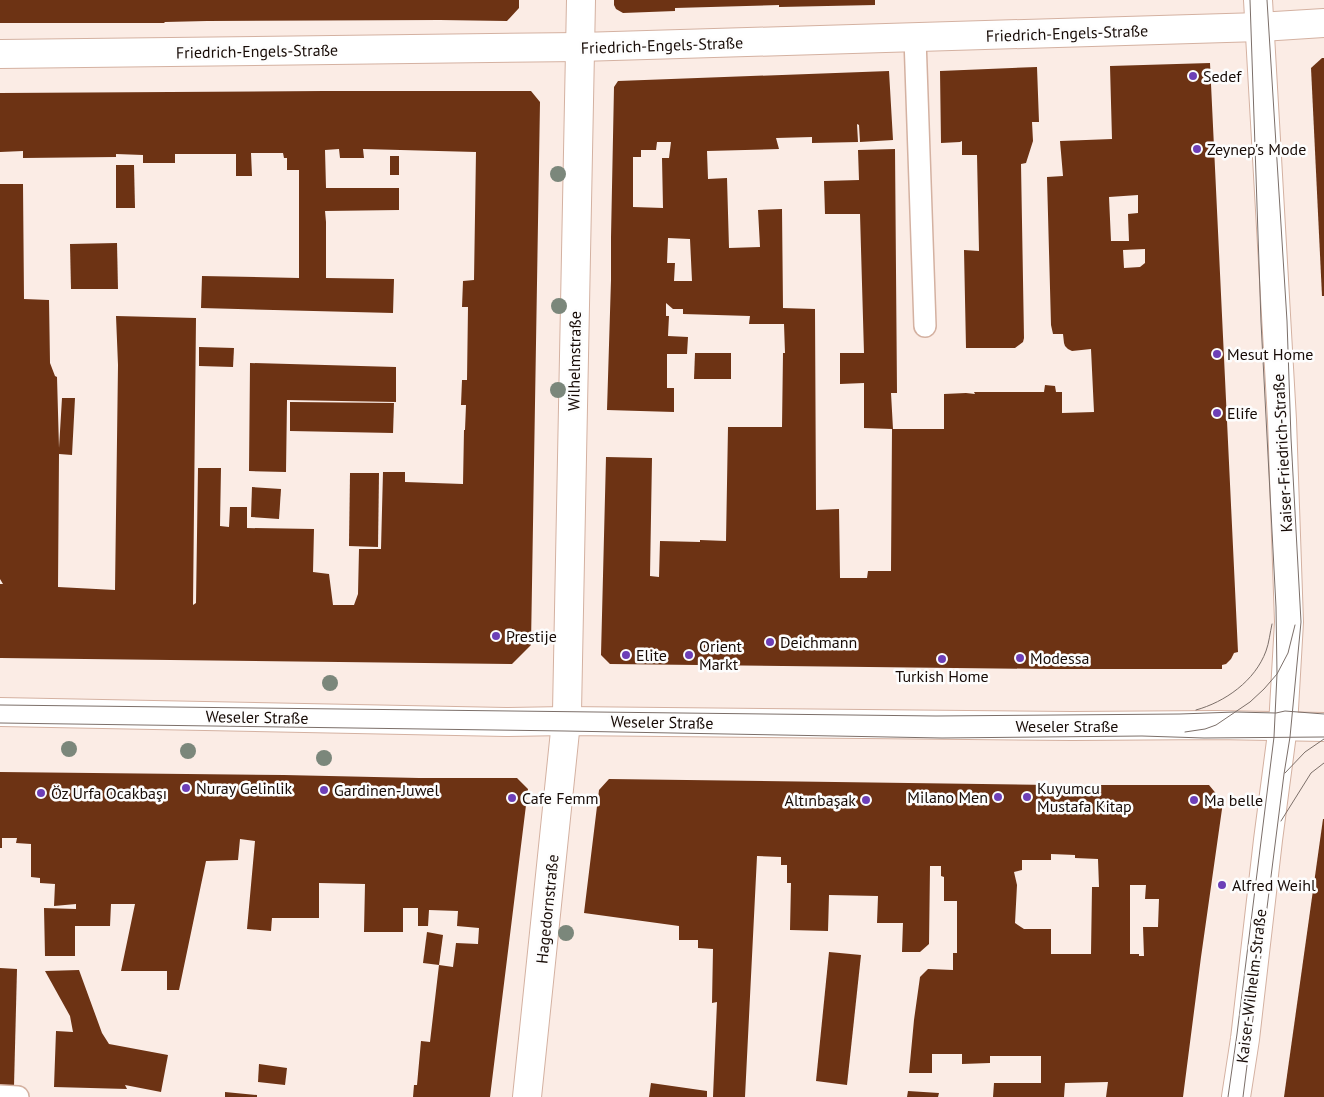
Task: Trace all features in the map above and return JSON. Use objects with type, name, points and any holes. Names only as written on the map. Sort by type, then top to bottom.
[{"type":"street","name":"Wilhelmstraße","points":[[566,721],[581,0]]},
{"type":"street","name":"Kaiser-Friedrich-Straße","points":[[1258,0],[1282,420],[1290,622],[1284,726]]},
{"type":"street","name":"Friedrich-Engels-Straße","points":[[0,54],[580,47],[1260,27],[1324,23]]},
{"type":"street","name":"Weseler Straße","points":[[0,712],[496,722],[1324,727]]},
{"type":"street","name":"Hagedornstraße","points":[[527,1097],[566,721]]},
{"type":"street","name":"Kaiser-Wilhelm-Straße","points":[[1236,1097],[1284,726]]},
{"type":"lane","points":[[915,38],[925,326]]},
{"type":"lane","points":[[0,1096],[18,1097]]},
{"type":"building","points":[[0,0],[519,0],[519,8],[507,21],[0,23]]},
{"type":"building","points":[[614,0],[875,0],[875,5],[675,8],[675,11],[623,13],[616,9]]},
{"type":"building","points":[[1324,58],[1324,296],[1322,296],[1311,68]]},
{"type":"building","points":[[1210,63],[1238,652],[1234,653],[1226,664],[1222,665],[1222,669],[610,664],[601,655],[606,457],[652,458],[650,576],[659,577],[660,541],[726,541],[728,427],[782,427],[783,353],[785,353],[784,324],[749,324],[750,316],[683,314],[683,309],[673,309],[666,303],[666,316],[669,316],[668,336],[688,337],[687,354],[667,354],[667,388],[674,388],[674,412],[607,410],[614,87],[618,81],[889,71],[893,140],[860,142],[859,125],[857,124],[858,142],[812,143],[812,137],[776,138],[779,149],[707,151],[708,179],[727,178],[729,248],[760,247],[758,210],[782,209],[783,308],[815,309],[816,510],[839,509],[840,578],[867,578],[868,571],[891,571],[892,429],[864,428],[864,383],[840,384],[840,353],[864,353],[860,214],[825,214],[824,181],[859,180],[858,150],[895,149],[897,393],[891,393],[893,429],[944,429],[944,394],[1044,392],[1045,385],[1055,386],[1056,392],[1062,392],[1062,413],[1094,412],[1091,349],[1072,351],[1068,349],[1064,343],[1063,334],[1053,334],[1051,325],[1047,177],[1063,176],[1060,141],[1112,139],[1110,66]],"holes":[[[657,142],[671,142],[669,158],[662,158],[663,208],[633,207],[633,157],[641,157],[641,150],[656,150]],[[1138,195],[1138,213],[1128,214],[1129,241],[1111,241],[1109,197]],[[668,238],[690,239],[692,281],[674,281],[675,263],[667,263]],[[1145,249],[1145,263],[1140,267],[1124,268],[1123,250]]]},
{"type":"building","points":[[1037,67],[1039,122],[1032,122],[1033,141],[1026,163],[1021,164],[1023,342],[1015,348],[966,348],[964,250],[979,251],[977,155],[962,155],[962,141],[941,143],[940,71]]},
{"type":"building","points":[[531,91],[540,102],[531,645],[512,664],[0,658],[0,584],[3,584],[0,579],[0,184],[23,184],[24,299],[49,300],[50,363],[57,377],[59,448],[62,398],[75,398],[72,455],[59,454],[58,587],[115,590],[118,365],[116,316],[196,318],[193,605],[196,603],[198,468],[221,468],[220,526],[229,527],[230,507],[247,507],[247,528],[314,529],[313,572],[329,574],[333,605],[354,605],[358,594],[359,549],[381,549],[383,472],[405,472],[405,482],[463,484],[466,405],[461,405],[462,380],[467,380],[468,307],[462,307],[463,281],[474,280],[476,152],[363,149],[364,158],[340,158],[339,149],[325,150],[326,188],[399,188],[399,210],[325,211],[326,278],[394,279],[393,313],[201,308],[202,276],[299,278],[299,170],[287,170],[287,158],[284,158],[283,153],[251,153],[252,176],[236,176],[236,154],[175,154],[175,163],[143,163],[143,155],[116,154],[116,157],[23,158],[23,151],[0,152],[0,93]]},
{"type":"building","points":[[390,156],[399,156],[399,175],[390,175]]},
{"type":"building","points":[[116,165],[134,165],[135,208],[116,208]]},
{"type":"building","points":[[117,243],[118,289],[71,289],[70,244]]},
{"type":"building","points":[[199,347],[234,348],[233,367],[199,366]]},
{"type":"building","points":[[695,353],[731,353],[731,379],[694,379]]},
{"type":"building","points":[[250,363],[396,367],[396,402],[287,400],[286,472],[249,471]]},
{"type":"building","points":[[290,402],[394,403],[393,433],[290,431]]},
{"type":"building","points":[[350,473],[379,473],[378,547],[349,546]]},
{"type":"building","points":[[252,487],[281,489],[279,519],[251,517]]},
{"type":"building","points":[[0,772],[517,778],[528,789],[490,1097],[413,1097],[414,1085],[417,1085],[421,1041],[430,1042],[439,965],[453,967],[456,943],[478,944],[479,928],[457,926],[458,911],[429,910],[428,926],[418,926],[418,908],[403,908],[403,932],[364,932],[365,884],[319,883],[319,918],[272,918],[271,931],[247,929],[255,841],[240,839],[238,860],[206,861],[179,990],[167,990],[167,971],[121,971],[135,904],[111,904],[110,926],[75,926],[75,956],[45,956],[44,908],[76,909],[76,904],[54,906],[55,884],[40,883],[40,878],[31,877],[31,844],[16,843],[17,838],[2,838],[2,848],[0,848]]},
{"type":"building","points":[[609,779],[1052,785],[1209,785],[1223,802],[1183,1097],[1106,1097],[1108,1082],[1065,1083],[1064,1097],[993,1097],[994,1083],[1041,1083],[1041,1056],[990,1056],[990,1063],[962,1064],[962,1054],[932,1054],[932,1073],[909,1073],[920,977],[928,969],[953,970],[953,953],[957,953],[957,901],[944,901],[944,877],[941,876],[941,866],[930,866],[929,944],[920,952],[902,952],[903,923],[877,923],[878,896],[829,895],[828,931],[790,930],[791,883],[787,883],[787,865],[781,865],[781,857],[757,856],[745,1097],[713,1097],[717,1002],[712,1003],[713,949],[698,948],[698,940],[679,940],[679,926],[584,913],[599,790]],"holes":[[[1051,854],[1075,855],[1075,858],[1098,859],[1099,887],[1092,887],[1091,954],[1051,954],[1051,929],[1024,929],[1015,923],[1017,885],[1014,872],[1022,870],[1022,860],[1051,860]],[[1130,885],[1146,885],[1145,899],[1159,899],[1158,927],[1143,927],[1144,956],[1130,954]]]},
{"type":"building","points":[[1323,819],[1324,1097],[1284,1097]]},
{"type":"building","points":[[427,932],[443,935],[439,965],[423,963]]},
{"type":"building","points":[[829,952],[861,955],[847,1085],[816,1081]]},
{"type":"building","points":[[0,968],[17,969],[14,1086],[0,1086]]},
{"type":"building","points":[[79,970],[102,1033],[109,1044],[168,1055],[161,1092],[125,1085],[127,1089],[54,1087],[56,1031],[73,1032],[70,1016],[45,971]]},
{"type":"building","points":[[259,1064],[287,1068],[285,1085],[258,1082]]},
{"type":"building","points":[[651,1083],[707,1091],[707,1097],[649,1097]]},
{"type":"building","points":[[908,1091],[939,1093],[938,1097],[907,1097]]},
{"type":"building","points":[[225,1092],[257,1095],[257,1097],[225,1097]]},
{"type":"tram line","points":[[1228,1097],[1274,737],[1277,674],[1276,607],[1261,322],[1250,0]]},
{"type":"tram line","points":[[1243,1097],[1290,737],[1301,622],[1287,321],[1267,0]]},
{"type":"tram line","points":[[1196,710],[1218,702],[1247,681],[1261,662],[1266,651],[1272,624]]},
{"type":"tram line","points":[[1185,732],[1216,725],[1250,702],[1264,689],[1277,674],[1288,653],[1295,625]]},
{"type":"tram line","points":[[0,705],[936,716],[1276,713],[1285,711],[1324,714]]},
{"type":"tram line","points":[[0,723],[942,738],[1324,737]]},
{"type":"tram line","points":[[1285,773],[1305,752],[1324,739]]},
{"type":"tram line","points":[[1281,821],[1311,773],[1324,763]]},
{"type":"place","name":"Sedef","points":[[1193,76]]},
{"type":"place","name":"Zeynep's Mode","points":[[1197,149]]},
{"type":"place","name":"Mesut Home","points":[[1217,354]]},
{"type":"place","name":"Elife","points":[[1217,413]]},
{"type":"place","name":"Prestije","points":[[496,636]]},
{"type":"place","name":"Deichmann","points":[[770,642]]},
{"type":"place","name":"Elite","points":[[626,655]]},
{"type":"place","name":"Orient Markt","points":[[689,655]]},
{"type":"place","name":"Modessa","points":[[1020,658]]},
{"type":"place","name":"Turkish Home","points":[[942,659]]},
{"type":"place","name":"Nuray Gelinlik","points":[[186,788]]},
{"type":"place","name":"Gardinen-Juwel","points":[[324,790]]},
{"type":"place","name":"Öz Urfa Ocakbaşı","points":[[41,793]]},
{"type":"place","name":"Milano Men","points":[[998,797]]},
{"type":"place","name":"Kuyumcu Mustafa Kitap","points":[[1027,797]]},
{"type":"place","name":"Cafe Femm","points":[[512,798]]},
{"type":"place","name":"Altınbaşak","points":[[866,800]]},
{"type":"place","name":"Ma belle","points":[[1194,800]]},
{"type":"place","name":"Alfred Weihl","points":[[1222,885]]}]
